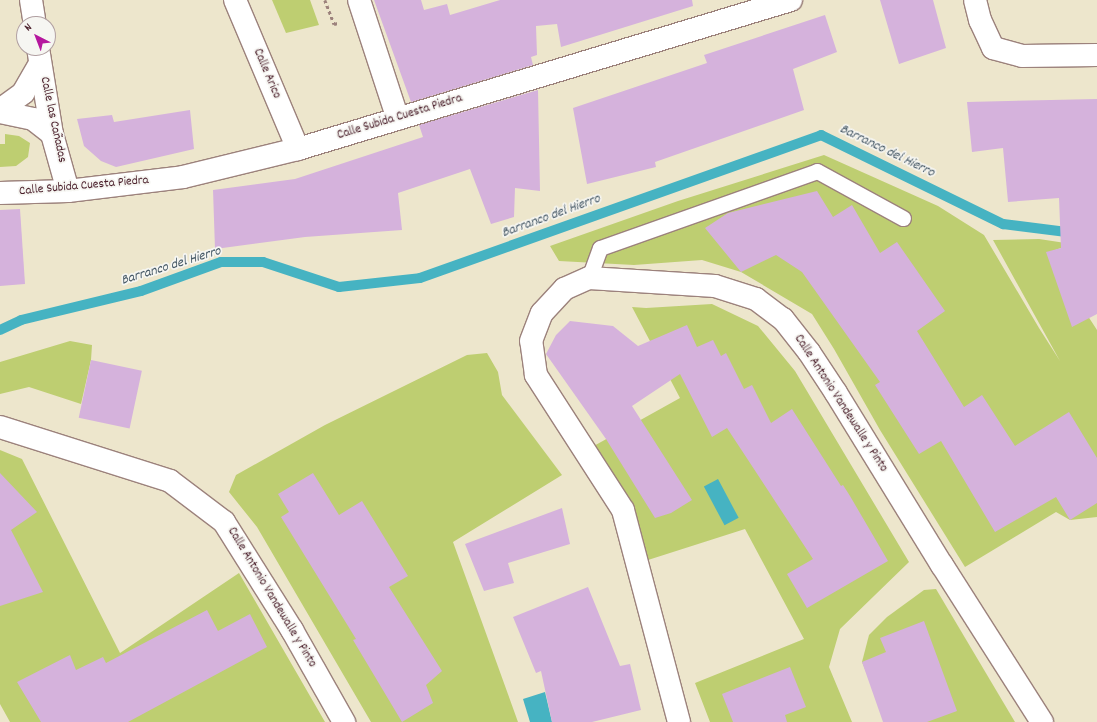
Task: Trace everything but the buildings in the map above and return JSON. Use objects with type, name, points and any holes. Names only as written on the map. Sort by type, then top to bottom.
[{"type":"street","points":[[32,0],[34,16]]},
{"type":"street","name":"Calle Arico","points":[[235,0],[298,149]]},
{"type":"street","points":[[359,0],[398,119]]},
{"type":"street","name":"Calle Subida Cuesta Piedra","points":[[0,193],[68,191],[183,177],[298,149],[791,0]]},
{"type":"street","points":[[975,0],[980,20],[993,48],[1022,56],[1097,55]]},
{"type":"street","points":[[0,111],[23,93],[39,56]]},
{"type":"street","name":"Calle las Cañadas","points":[[39,56],[52,134],[68,191]]},
{"type":"street","points":[[0,111],[33,119],[52,134]]},
{"type":"street","name":"Calle Antonio Vandewalle y Pinto","points":[[679,722],[622,510],[536,375],[531,341],[542,313],[564,289],[589,278],[715,286],[756,299],[783,319],[809,352],[824,375],[1042,722]]},
{"type":"street","name":"Calle Antonio Vandewalle y Pinto","points":[[0,427],[170,481],[224,522],[292,630],[344,722]]},
{"type":"lane","points":[[589,278],[600,248],[817,171],[903,218]]},
{"type":"green space","points":[[272,0],[310,0],[319,25],[286,33]]},
{"type":"green space","points":[[5,134],[19,136],[30,143],[28,157],[16,166],[0,167],[0,144],[5,144]]},
{"type":"green space","points":[[824,155],[938,206],[984,235],[1060,361],[993,240],[1039,239],[1072,244],[1047,253],[1097,330],[1097,517],[1070,520],[1056,512],[965,567],[880,430],[834,349],[812,314],[741,272],[702,260],[634,265],[559,261],[550,246],[678,201]]},
{"type":"green space","points":[[712,304],[758,326],[795,371],[909,562],[840,629],[829,667],[852,722],[710,722],[695,683],[804,639],[745,529],[648,560],[592,447],[680,398],[632,307],[646,308]]},
{"type":"green space","points":[[70,341],[92,345],[91,360],[81,404],[29,387],[0,394],[0,362]]},
{"type":"green space","points":[[487,353],[498,372],[502,395],[562,475],[453,542],[518,722],[371,722],[257,527],[229,492],[236,475],[325,425],[467,355]]},
{"type":"green space","points":[[0,450],[22,459],[120,653],[239,573],[325,722],[10,722],[0,704]]},
{"type":"green space","points":[[936,589],[1015,722],[887,722],[862,662],[869,635],[887,617],[924,590]]},
{"type":"water","points":[[718,479],[739,518],[725,525],[704,487]]},
{"type":"water","points":[[545,692],[552,722],[530,722],[523,699]]},
{"type":"waterway","name":"Barranco del Hierro","points":[[0,330],[21,320],[141,291],[221,262],[263,262],[339,287],[420,278],[821,135],[1003,224],[1066,232],[1097,225]]}]
